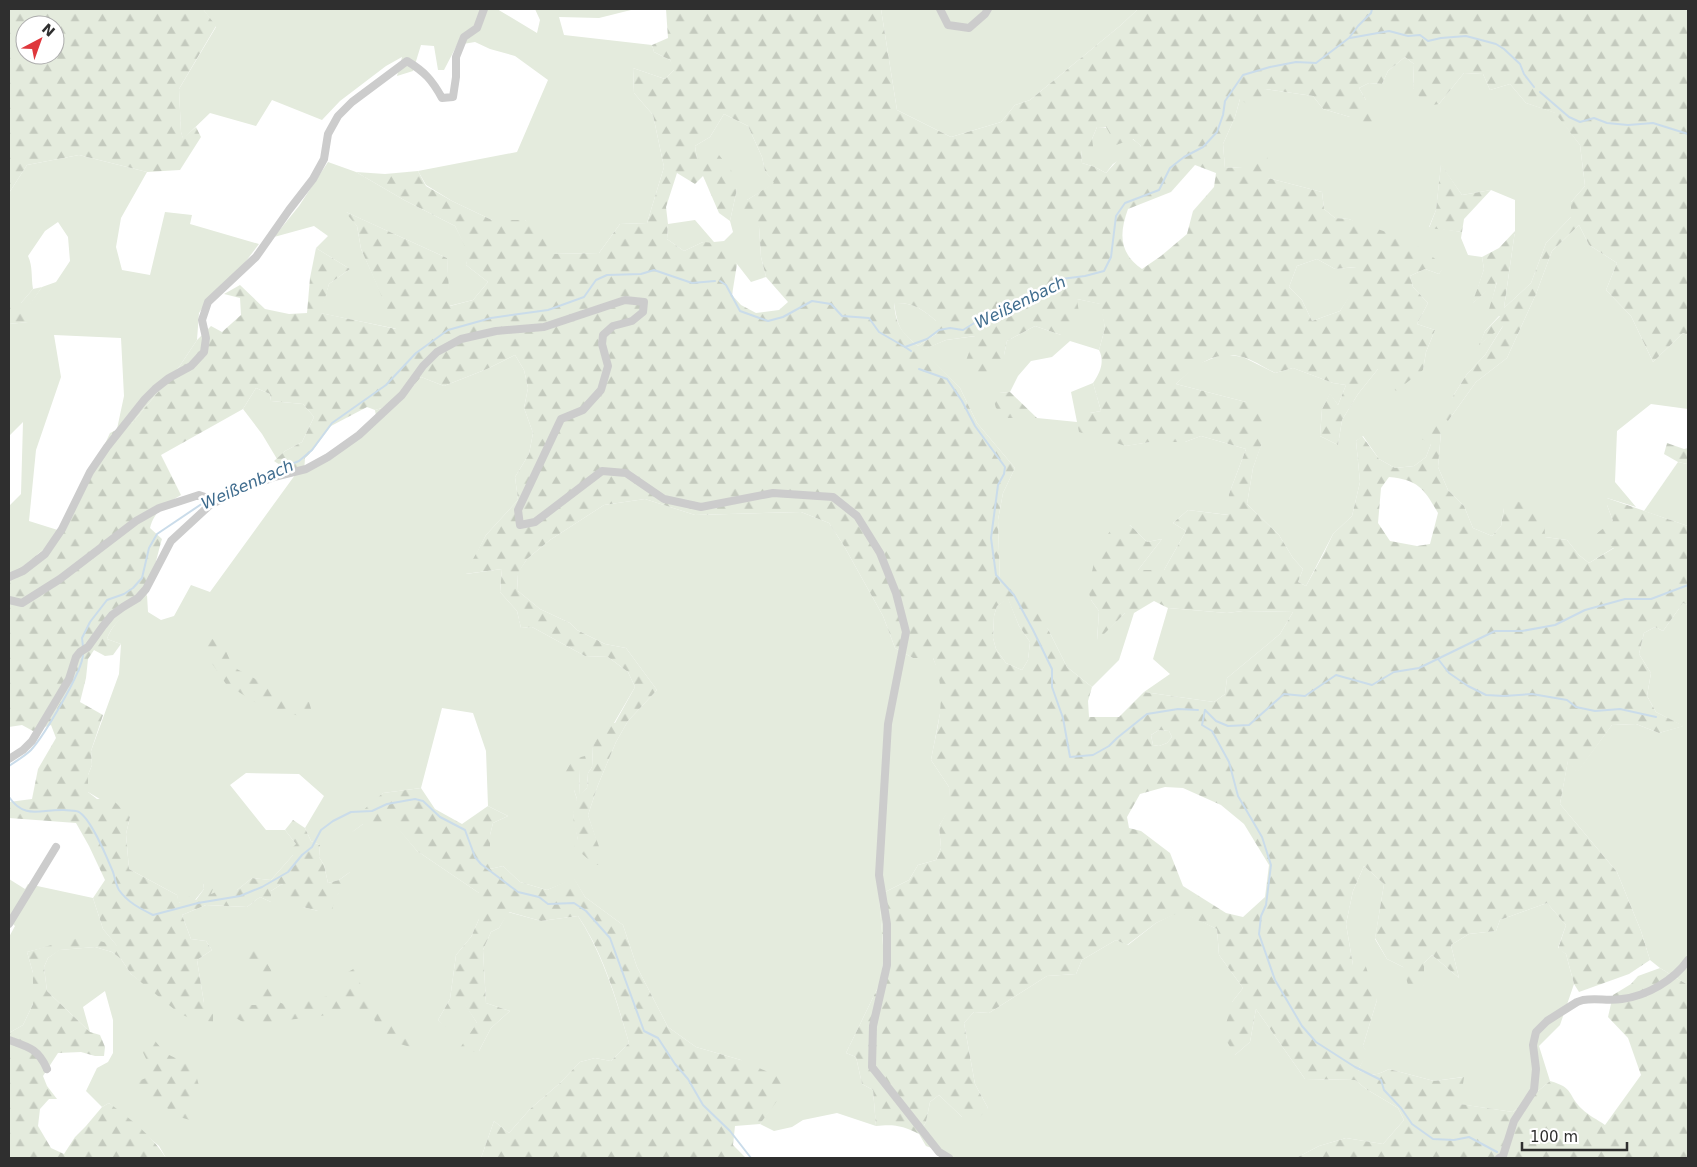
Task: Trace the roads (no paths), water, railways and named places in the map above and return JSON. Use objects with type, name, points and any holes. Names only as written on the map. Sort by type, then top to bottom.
[{"type":"street","points":[[9,577],[23,571],[45,554],[62,529],[90,472],[107,447],[155,388],[191,366],[204,352],[206,338],[202,320],[208,302],[256,257],[313,179],[324,159],[328,134],[338,116],[352,102],[407,61],[422,70],[442,98],[453,97],[456,78],[456,57],[464,37],[477,28],[484,9]]},
{"type":"street","points":[[940,9],[948,25],[969,28],[988,9]]},
{"type":"street","points":[[9,759],[23,750],[32,741],[69,679],[76,657],[88,647],[112,615],[138,598],[146,589],[170,541],[208,502],[274,477],[306,469],[328,458],[359,436],[402,394],[423,366],[437,352],[461,339],[496,331],[544,327],[625,300],[644,302],[643,312],[632,321],[613,326],[603,335],[602,344],[608,366],[601,390],[583,410],[561,419],[518,510],[520,525],[535,522],[602,471],[626,473],[664,499],[701,507],[773,493],[833,497],[857,516],[880,553],[896,593],[906,632],[888,724],[879,875],[887,924],[887,965],[873,1026],[872,1067],[939,1152],[949,1158]]},
{"type":"street","points":[[9,600],[22,603],[60,579],[136,521],[158,508],[199,495],[208,502]]},
{"type":"street","points":[[9,924],[56,847]]},
{"type":"street","points":[[1499,1158],[1503,1156],[1514,1121],[1534,1090],[1536,1069],[1532,1045],[1540,1027],[1583,1000],[1622,999],[1644,993],[1680,971],[1688,960]]},
{"type":"street","points":[[9,1040],[29,1047],[37,1053],[47,1069]]},
{"type":"waterway","name":"Weißenbach","points":[[720,281],[726,285],[740,311],[768,321],[783,317],[812,301],[831,304],[842,316],[869,318],[879,332],[905,347],[927,339],[939,330],[950,328],[963,330],[984,317],[1035,298],[1061,279],[1104,271],[1111,257],[1116,216],[1125,203],[1159,190],[1170,168],[1184,157],[1203,147],[1217,132],[1223,115],[1225,101],[1243,75],[1296,62],[1316,63],[1349,38],[1371,13],[1372,9]]},
{"type":"waterway","points":[[1350,38],[1389,31],[1408,36],[1420,35],[1428,41],[1466,36],[1496,44],[1504,49],[1520,64],[1524,74],[1534,87]]},
{"type":"waterway","points":[[1540,92],[1569,117],[1580,122],[1594,118],[1607,123],[1628,125],[1653,123],[1688,134]]},
{"type":"waterway","name":"Weißenbach","points":[[211,499],[299,461],[312,450],[332,423],[386,385],[416,353],[448,330],[491,318],[548,310],[584,297],[596,280],[607,275],[641,274],[654,270],[692,283],[715,281]]},
{"type":"waterway","name":"Weißenbach","points":[[905,347],[911,351]]},
{"type":"waterway","points":[[919,369],[947,379],[962,401],[975,426],[1005,467],[1004,474],[998,485],[991,538],[996,575],[1014,595],[1052,669],[1052,687],[1063,718],[1070,757],[1093,755],[1109,746],[1147,714],[1178,709],[1198,710]]},
{"type":"waterway","name":"Weißenbach","points":[[83,647],[82,638],[90,622],[107,600],[124,594],[142,578],[149,548],[157,534],[206,501]]},
{"type":"waterway","points":[[1205,710],[1216,721],[1228,726],[1249,725],[1284,694],[1305,696],[1336,675],[1372,685],[1394,672],[1419,668],[1495,631],[1522,631],[1555,625],[1585,610],[1625,599],[1651,599],[1688,585]]},
{"type":"waterway","name":"Weißenbach","points":[[9,766],[31,750],[44,732],[62,704],[77,674],[83,654]]},
{"type":"waterway","points":[[1438,659],[1449,673],[1486,695],[1532,694],[1567,700],[1576,707],[1595,711],[1620,709],[1656,717]]},
{"type":"waterway","points":[[1205,710],[1202,725],[1212,731],[1229,762],[1238,796],[1262,837],[1271,865],[1266,905],[1261,916],[1259,934],[1275,980],[1302,1026],[1316,1042],[1355,1067],[1381,1080],[1384,1090],[1401,1108],[1412,1124],[1433,1139],[1454,1140],[1469,1137],[1497,1152]]},
{"type":"waterway","points":[[9,797],[21,809],[27,811],[76,811],[84,816],[99,840],[119,890],[130,902],[153,915],[198,903],[240,896],[262,887],[288,872],[302,855],[312,847],[321,830],[333,821],[351,812],[372,811],[387,804],[415,799],[423,801],[440,817],[465,830],[475,857],[481,864],[518,892],[539,897],[548,904],[574,903],[586,911],[610,938],[644,1031],[658,1038],[675,1064],[688,1079],[703,1105],[730,1131],[751,1158]]}]
